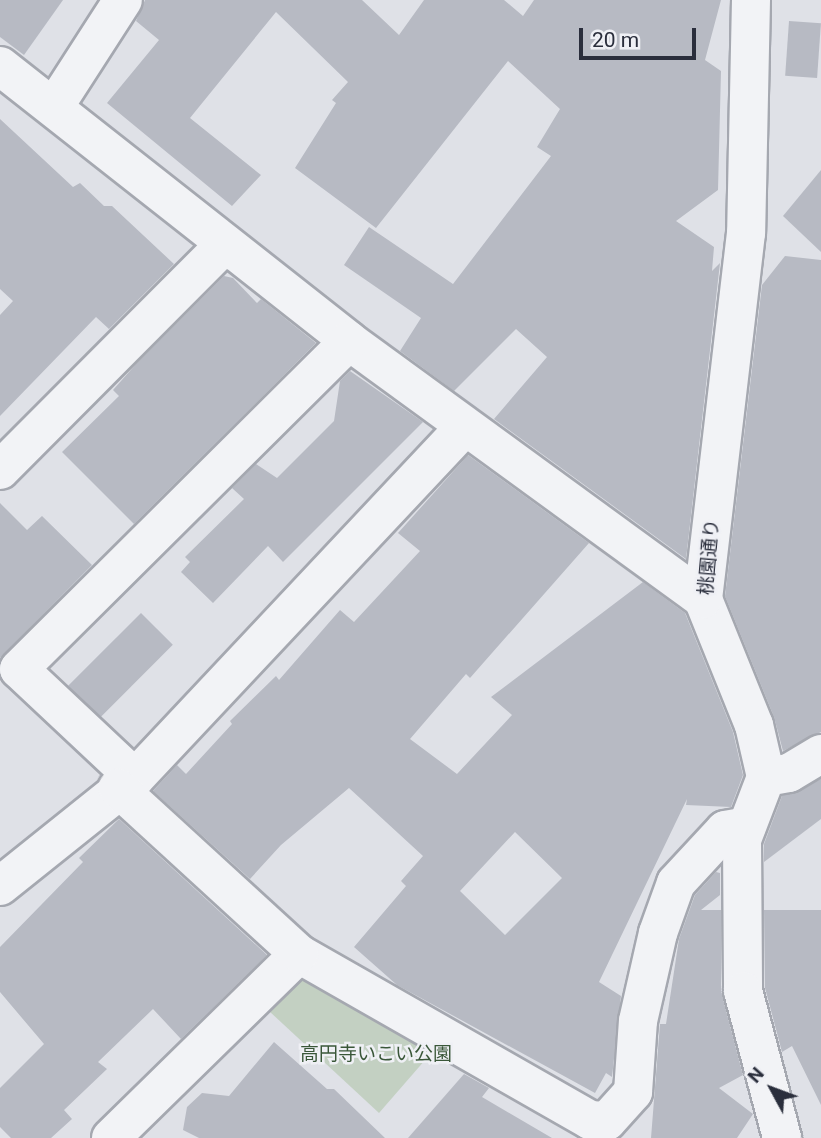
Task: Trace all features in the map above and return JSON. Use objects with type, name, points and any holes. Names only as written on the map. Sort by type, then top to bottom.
[{"type":"street","points":[[54,107],[123,0]]},
{"type":"street","name":"桃園通り","points":[[751,0],[746,233],[703,600],[754,725],[766,777]]},
{"type":"street","points":[[0,66],[349,341],[703,600]]},
{"type":"street","points":[[0,470],[225,244]]},
{"type":"street","points":[[349,341],[19,669],[126,783],[299,954],[590,1119],[607,1121],[633,1092],[638,1021],[658,933],[676,883],[725,830],[747,826]]},
{"type":"street","points":[[0,887],[126,783],[465,426]]},
{"type":"street","points":[[776,1132],[743,991],[741,840],[766,777],[789,773],[821,754]]},
{"type":"street","points":[[111,1138],[299,954]]},
{"type":"green space","name":"高円寺いこい公園","points":[[303,975],[439,1044],[379,1113],[269,1011]]},
{"type":"building","points":[[0,0],[63,0],[24,55],[0,37]]},
{"type":"building","points":[[145,0],[362,0],[399,35],[424,0],[504,0],[523,16],[534,0],[721,0],[705,60],[721,71],[718,190],[676,221],[714,247],[712,271],[720,263],[686,559],[494,419],[547,357],[516,329],[454,391],[400,351],[421,318],[344,265],[369,227],[453,284],[551,156],[537,147],[560,109],[508,61],[376,228],[295,168],[336,103],[332,100],[348,82],[276,12],[190,118],[261,175],[232,206],[107,103],[159,40],[136,21]]},
{"type":"building","points":[[789,21],[821,23],[817,78],[785,76]]},
{"type":"building","points":[[0,119],[73,187],[80,183],[104,206],[112,206],[174,264],[109,329],[96,317],[0,416],[0,315],[13,301],[0,289]]},
{"type":"building","points":[[821,170],[821,252],[783,216]]},
{"type":"building","points":[[785,256],[821,260],[821,732],[783,751],[774,717],[725,596],[762,285]]},
{"type":"building","points":[[224,276],[233,278],[257,303],[261,299],[316,343],[134,524],[62,452],[119,396],[113,390],[137,363]]},
{"type":"building","points":[[350,371],[423,422],[283,562],[268,546],[213,603],[181,572],[190,562],[185,557],[244,499],[232,488],[256,464],[277,478],[334,421],[340,381]]},
{"type":"building","points":[[468,455],[589,543],[470,678],[466,674],[410,739],[457,774],[512,715],[491,697],[643,582],[685,613],[733,732],[743,775],[731,807],[686,805],[687,799],[599,982],[621,996],[612,1077],[606,1073],[595,1093],[397,985],[354,947],[406,886],[401,881],[423,856],[349,788],[281,845],[250,879],[153,791],[177,765],[186,774],[232,724],[230,721],[276,676],[279,680],[340,610],[354,622],[420,551],[398,533]],"holes":[[[515,832],[562,878],[505,935],[460,891]]]},
{"type":"building","points":[[0,503],[27,530],[42,516],[92,565],[0,658]]},
{"type":"building","points":[[141,613],[173,645],[100,718],[68,686]]},
{"type":"building","points":[[821,779],[821,819],[764,862],[764,844],[782,796]]},
{"type":"building","points":[[119,819],[267,955],[181,1039],[153,1009],[98,1062],[107,1069],[64,1110],[72,1119],[51,1138],[11,1138],[0,1127],[0,1088],[44,1044],[0,992],[0,947],[83,862],[79,858]]},
{"type":"building","points":[[716,872],[720,873],[720,895],[701,910],[721,910],[721,991],[743,1075],[719,1088],[753,1114],[737,1138],[651,1138],[660,1024],[666,1024],[679,939],[695,895]]},
{"type":"building","points":[[764,910],[821,910],[821,1105],[792,1046],[782,1052],[765,988]]},
{"type":"building","points":[[274,1042],[327,1089],[334,1089],[385,1138],[199,1138],[183,1130],[187,1107],[202,1093],[229,1096]]},
{"type":"building","points":[[464,1074],[489,1088],[482,1097],[552,1138],[408,1138]]}]
